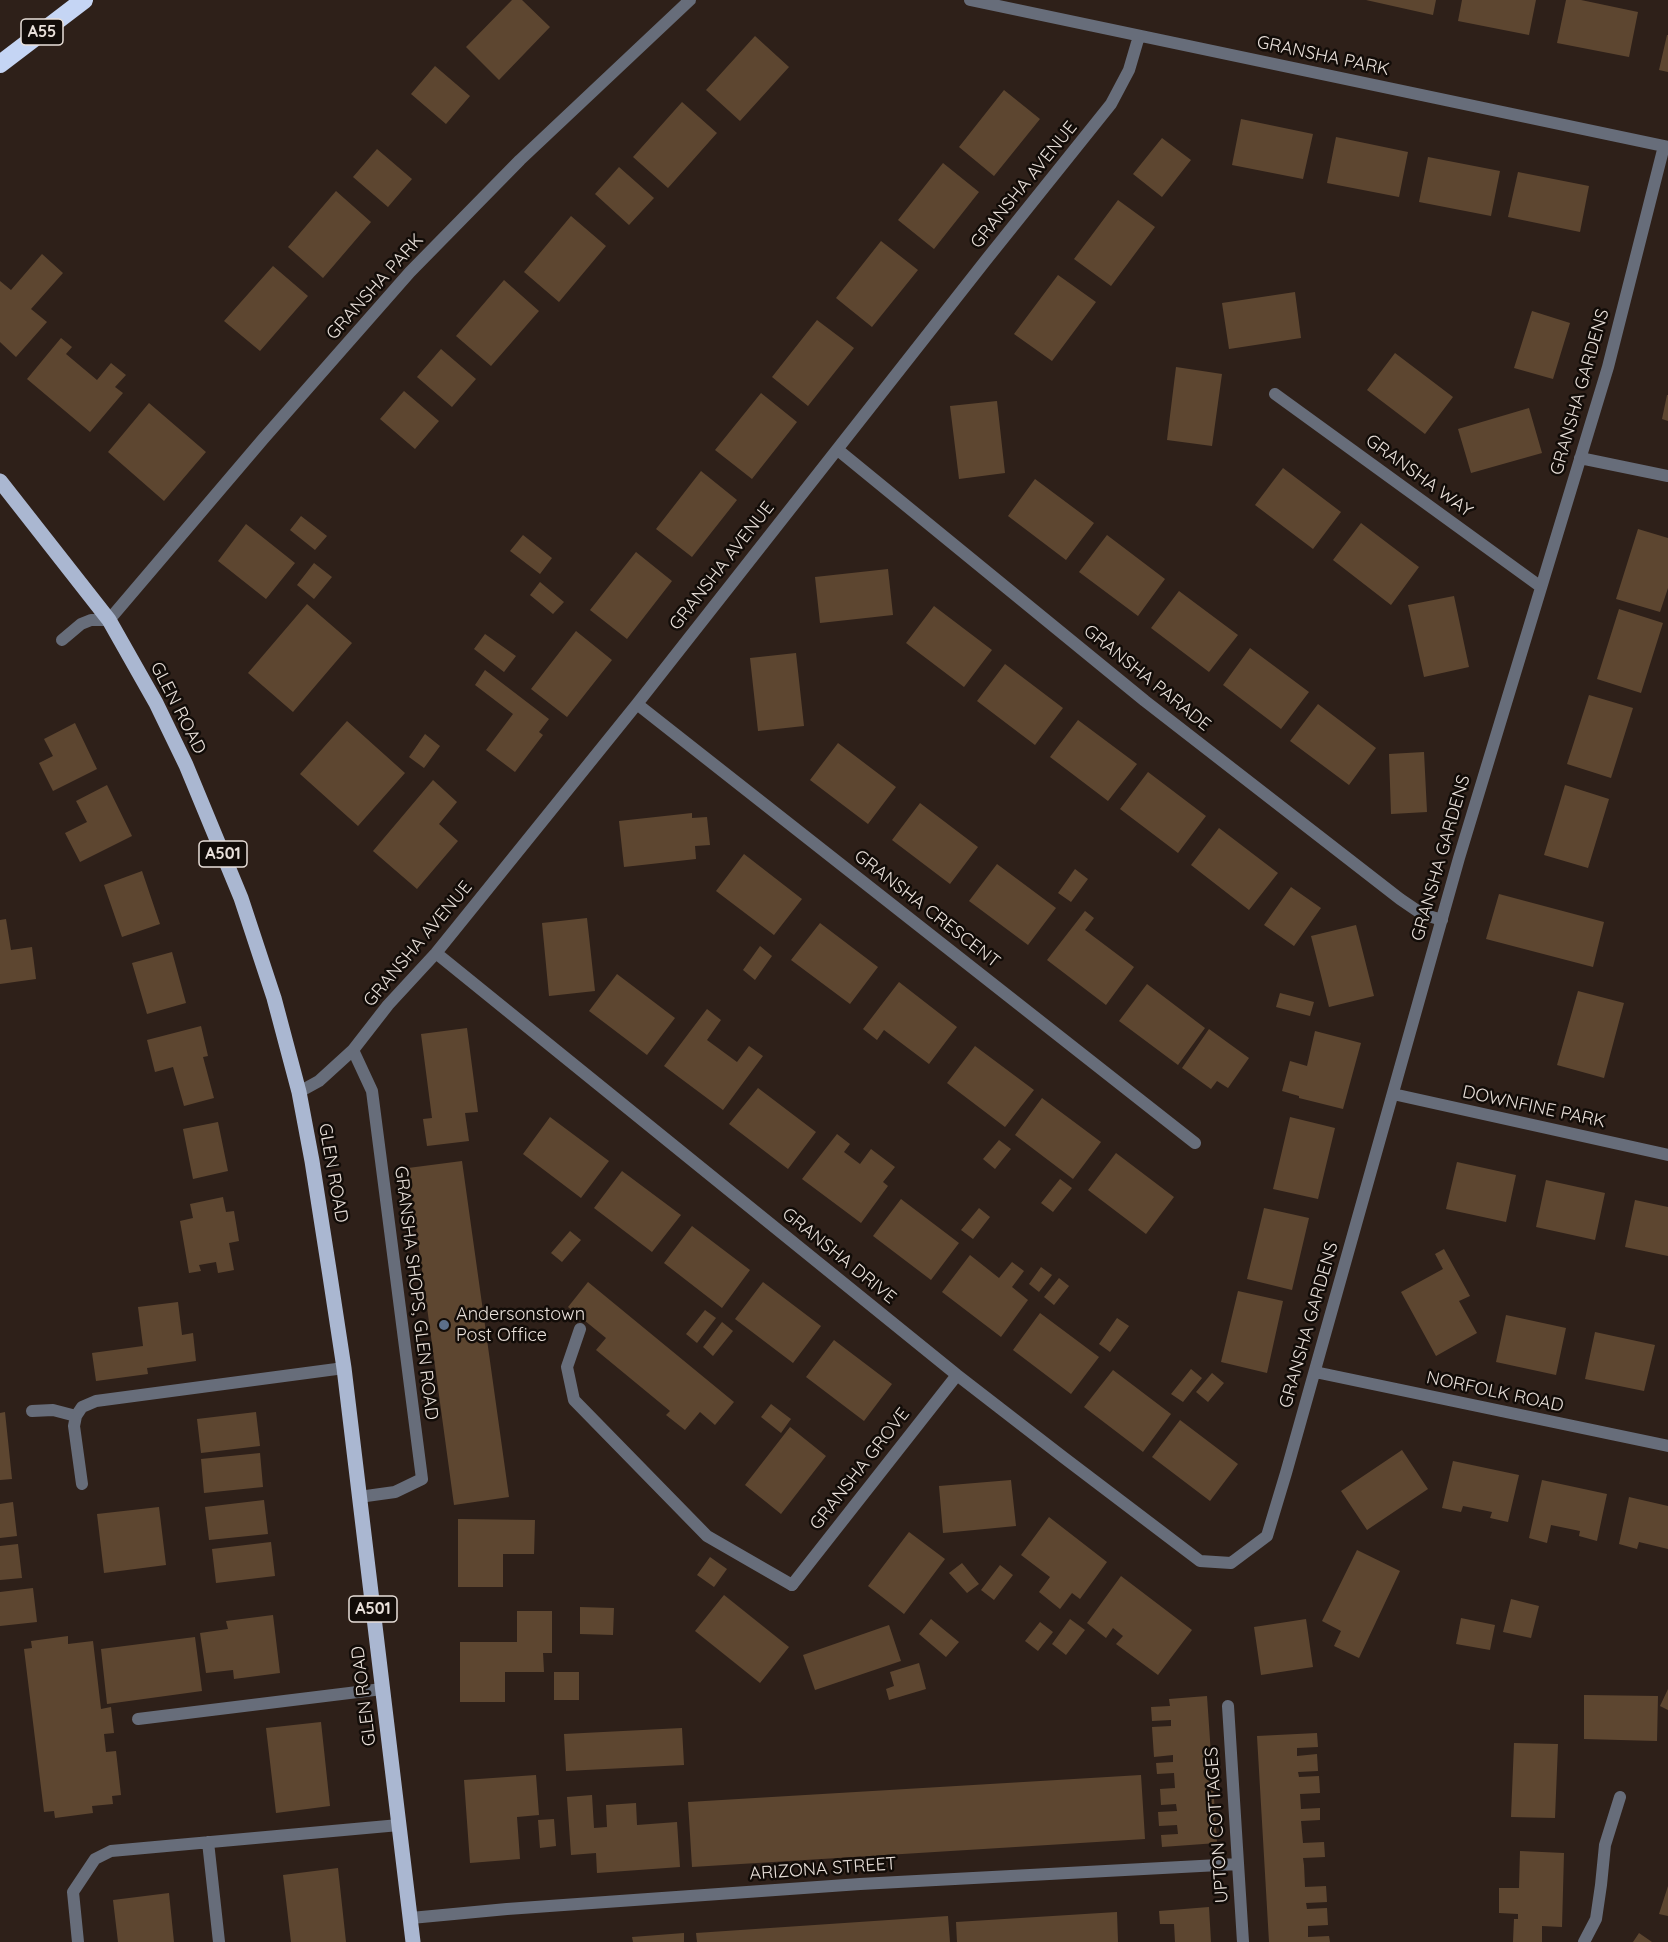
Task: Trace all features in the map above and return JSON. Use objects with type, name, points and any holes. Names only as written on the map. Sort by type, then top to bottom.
[{"type":"highway","name":"A55","points":[[0,64],[84,0]]},
{"type":"main road","name":"GLEN ROAD","points":[[0,481],[109,620],[156,703],[186,765],[241,898],[274,999],[299,1092],[344,1368],[414,1942]]},
{"type":"street","name":"GRANSHA PARK","points":[[109,620],[264,438],[410,272],[520,160],[690,0]]},
{"type":"street","name":"GRANSHA PARK","points":[[970,0],[1666,147]]},
{"type":"street","name":"GRANSHA AVENUE","points":[[299,1092],[319,1082],[353,1050],[388,1005],[436,953],[637,704],[1111,104],[1129,70],[1138,36]]},
{"type":"street","name":"GRANSHA GARDENS","points":[[1231,1563],[1267,1536],[1459,858],[1608,367],[1666,147]]},
{"type":"street","name":"GRANSHA WAY","points":[[1275,394],[1541,587]]},
{"type":"street","name":"GRANSHA PARADE","points":[[838,450],[1145,701],[1362,870],[1422,914],[1442,920]]},
{"type":"street","points":[[1580,458],[1668,476]]},
{"type":"street","points":[[62,640],[81,624],[91,620],[109,620]]},
{"type":"street","name":"GRANSHA CRESCENT","points":[[637,704],[1195,1143]]},
{"type":"street","name":"GRANSHA DRIVE","points":[[436,953],[957,1375],[1200,1562],[1231,1563]]},
{"type":"street","name":"GRANSHA SHOPS, GLEN ROAD","points":[[353,1050],[372,1091],[422,1479],[395,1492],[359,1497]]},
{"type":"street","name":"DOWNFINE PARK","points":[[1393,1094],[1668,1155]]},
{"type":"street","name":"GRANSHA GROVE","points":[[580,1329],[567,1367],[574,1400],[707,1536],[792,1585],[957,1375]]},
{"type":"street","points":[[82,1484],[74,1426],[76,1416],[82,1407],[96,1401],[344,1368]]},
{"type":"street","name":"NORFOLK ROAD","points":[[1315,1372],[1668,1446]]},
{"type":"street","points":[[32,1411],[52,1410],[76,1416]]},
{"type":"street","points":[[138,1719],[382,1689]]},
{"type":"street","name":"UPTON COTTAGES","points":[[1228,1706],[1243,1942]]},
{"type":"street","points":[[1584,1942],[1596,1919],[1602,1885],[1605,1845],[1620,1797]]},
{"type":"street","points":[[78,1942],[73,1892],[95,1859],[111,1851],[399,1825]]},
{"type":"street","points":[[208,1842],[219,1942]]},
{"type":"street","name":"ARIZONA STREET","points":[[411,1918],[519,1908],[861,1884],[1238,1864]]},
{"type":"building","points":[[512,0],[522,0],[550,27],[499,80],[466,47]]},
{"type":"building","points":[[1366,0],[1436,0],[1433,15]]},
{"type":"building","points":[[1462,0],[1536,0],[1529,35],[1458,21]]},
{"type":"building","points":[[1566,0],[1581,0],[1638,12],[1629,57],[1557,43]]},
{"type":"building","points":[[1668,35],[1668,72],[1659,70]]},
{"type":"building","points":[[755,36],[789,67],[740,121],[706,90]]},
{"type":"building","points":[[435,66],[470,96],[446,124],[411,94]]},
{"type":"building","points":[[1004,90],[1040,119],[994,176],[959,147]]},
{"type":"building","points":[[682,102],[717,133],[668,188],[633,157]]},
{"type":"building","points":[[1241,119],[1313,134],[1303,179],[1232,165]]},
{"type":"building","points":[[1336,137],[1408,152],[1399,197],[1327,183]]},
{"type":"building","points":[[1162,138],[1191,160],[1162,197],[1133,174]]},
{"type":"building","points":[[377,149],[412,179],[388,207],[353,177]]},
{"type":"building","points":[[1428,157],[1500,171],[1491,216],[1419,202]]},
{"type":"building","points":[[943,163],[979,192],[934,249],[898,220]]},
{"type":"building","points":[[619,167],[654,198],[629,225],[595,194]]},
{"type":"building","points":[[1518,172],[1589,186],[1580,232],[1508,217]]},
{"type":"building","points":[[336,191],[371,222],[323,278],[288,247]]},
{"type":"building","points":[[1118,200],[1155,227],[1111,286],[1074,259]]},
{"type":"building","points":[[571,216],[606,246],[559,302],[524,272]]},
{"type":"building","points":[[881,241],[918,270],[872,327],[836,298]]},
{"type":"building","points":[[42,254],[63,273],[31,309],[47,322],[16,357],[0,342],[0,281],[11,290]]},
{"type":"building","points":[[273,266],[308,296],[260,351],[224,321]]},
{"type":"building","points":[[1058,275],[1096,302],[1052,361],[1014,334]]},
{"type":"building","points":[[504,280],[539,311],[491,366],[456,336]]},
{"type":"building","points":[[1295,292],[1301,338],[1229,349],[1222,303]]},
{"type":"building","points":[[1532,311],[1570,323],[1553,379],[1514,368]]},
{"type":"building","points":[[817,320],[854,348],[808,406],[772,377]]},
{"type":"building","points":[[61,338],[72,347],[66,354],[97,380],[111,363],[126,375],[115,387],[123,393],[90,432],[27,379]]},
{"type":"building","points":[[441,349],[476,379],[452,407],[417,377]]},
{"type":"building","points":[[1395,353],[1453,397],[1425,434],[1367,390]]},
{"type":"building","points":[[1176,367],[1222,374],[1212,446],[1167,440]]},
{"type":"building","points":[[404,391],[439,421],[415,449],[380,419]]},
{"type":"building","points":[[761,393],[797,422],[752,479],[715,450]]},
{"type":"building","points":[[1668,395],[1668,421],[1662,419]]},
{"type":"building","points":[[997,401],[1005,473],[959,479],[950,406]]},
{"type":"building","points":[[149,403],[206,452],[164,501],[108,452]]},
{"type":"building","points":[[1529,408],[1542,453],[1471,473],[1458,429]]},
{"type":"building","points":[[1283,468],[1341,512],[1313,549],[1255,505]]},
{"type":"building","points":[[701,471],[737,500],[692,557],[656,529]]},
{"type":"building","points":[[1035,479],[1094,523],[1066,560],[1008,516]]},
{"type":"building","points":[[301,516],[327,536],[315,550],[290,530]]},
{"type":"building","points":[[1361,523],[1419,567],[1391,605],[1333,560]]},
{"type":"building","points":[[246,524],[295,563],[266,599],[218,561]]},
{"type":"building","points":[[1638,529],[1668,538],[1668,588],[1660,612],[1616,599]]},
{"type":"building","points":[[523,535],[552,558],[540,574],[510,551]]},
{"type":"building","points":[[1107,535],[1165,579],[1138,616],[1079,572]]},
{"type":"building","points":[[636,552],[672,581],[627,639],[590,610]]},
{"type":"building","points":[[314,563],[332,577],[314,599],[297,585]]},
{"type":"building","points":[[888,569],[893,615],[820,623],[815,577]]},
{"type":"building","points":[[540,582],[564,602],[553,614],[530,595]]},
{"type":"building","points":[[1179,591],[1238,635],[1209,672],[1151,628]]},
{"type":"building","points":[[1454,596],[1469,667],[1424,677],[1408,605]]},
{"type":"building","points":[[307,604],[352,643],[293,712],[248,673]]},
{"type":"building","points":[[934,606],[992,650],[964,687],[906,643]]},
{"type":"building","points":[[1619,609],[1663,623],[1641,693],[1597,679]]},
{"type":"building","points":[[576,631],[612,660],[567,717],[531,689]]},
{"type":"building","points":[[485,634],[516,656],[504,672],[474,649]]},
{"type":"building","points":[[1250,648],[1309,692],[1281,729],[1223,685]]},
{"type":"building","points":[[796,653],[804,726],[758,731],[750,658]]},
{"type":"building","points":[[1005,664],[1063,708],[1035,745],[977,701]]},
{"type":"building","points":[[485,670],[549,719],[539,732],[543,735],[515,772],[486,750],[513,714],[475,685]]},
{"type":"building","points":[[1589,695],[1633,708],[1611,778],[1567,764]]},
{"type":"building","points":[[1318,704],[1376,748],[1349,785],[1290,741]]},
{"type":"building","points":[[1078,720],[1137,764],[1108,801],[1050,757]]},
{"type":"building","points":[[347,721],[405,773],[358,826],[300,774]]},
{"type":"building","points":[[75,723],[97,769],[53,791],[39,763],[53,756],[44,739]]},
{"type":"building","points":[[425,734],[440,746],[424,768],[409,757]]},
{"type":"building","points":[[838,743],[896,787],[868,824],[810,780]]},
{"type":"building","points":[[1424,752],[1427,812],[1391,814],[1389,754]]},
{"type":"building","points":[[1148,772],[1206,816],[1178,853],[1120,809]]},
{"type":"building","points":[[433,780],[457,802],[439,824],[458,841],[417,889],[373,851]]},
{"type":"building","points":[[107,785],[132,836],[80,862],[65,833],[87,822],[76,801]]},
{"type":"building","points":[[1565,785],[1609,799],[1588,868],[1544,855]]},
{"type":"building","points":[[920,803],[978,847],[950,884],[892,840]]},
{"type":"building","points":[[692,813],[692,818],[707,817],[710,845],[695,846],[696,859],[624,867],[619,821]]},
{"type":"building","points":[[1219,828],[1278,873],[1249,910],[1191,865]]},
{"type":"building","points":[[744,854],[802,899],[774,935],[716,891]]},
{"type":"building","points":[[997,864],[1056,908],[1028,945],[969,901]]},
{"type":"building","points":[[1075,869],[1088,879],[1071,902],[1058,893]]},
{"type":"building","points":[[142,871],[160,924],[122,937],[104,885]]},
{"type":"building","points":[[1291,887],[1321,908],[1294,946],[1264,925]]},
{"type":"building","points":[[1499,894],[1604,922],[1593,967],[1486,939]]},
{"type":"building","points":[[1085,911],[1094,918],[1085,930],[1134,967],[1106,1005],[1047,960]]},
{"type":"building","points":[[587,918],[595,991],[549,996],[542,923]]},
{"type":"building","points":[[6,919],[11,950],[32,947],[36,979],[0,984],[0,920]]},
{"type":"building","points":[[820,923],[878,967],[850,1004],[791,960]]},
{"type":"building","points":[[1356,925],[1374,996],[1329,1007],[1311,936]]},
{"type":"building","points":[[760,946],[772,956],[755,980],[743,970]]},
{"type":"building","points":[[172,952],[186,1003],[147,1014],[132,963]]},
{"type":"building","points":[[617,974],[675,1018],[647,1055],[589,1011]]},
{"type":"building","points":[[899,982],[957,1027],[929,1064],[884,1030],[877,1040],[863,1029]]},
{"type":"building","points":[[1147,984],[1205,1028],[1178,1065],[1119,1021]]},
{"type":"building","points":[[1578,991],[1624,1003],[1604,1078],[1557,1065]]},
{"type":"building","points":[[1280,993],[1314,1002],[1310,1016],[1276,1007]]},
{"type":"building","points":[[707,1009],[721,1020],[707,1040],[737,1062],[749,1046],[763,1056],[723,1110],[664,1066]]},
{"type":"building","points":[[201,1026],[208,1056],[203,1057],[214,1098],[184,1106],[173,1067],[155,1072],[147,1040]]},
{"type":"building","points":[[467,1028],[478,1112],[465,1113],[469,1141],[427,1146],[423,1119],[432,1118],[421,1034]]},
{"type":"building","points":[[1209,1029],[1249,1058],[1228,1088],[1217,1081],[1211,1089],[1182,1068]]},
{"type":"building","points":[[1315,1031],[1361,1043],[1343,1109],[1299,1098],[1299,1096],[1282,1091],[1290,1061],[1307,1066]]},
{"type":"building","points":[[975,1046],[1034,1090],[1005,1127],[947,1083]]},
{"type":"building","points":[[758,1088],[816,1132],[788,1169],[729,1124]]},
{"type":"building","points":[[1042,1098],[1101,1142],[1073,1179],[1015,1135]]},
{"type":"building","points":[[550,1117],[609,1161],[581,1198],[523,1154]]},
{"type":"building","points":[[1290,1117],[1335,1128],[1318,1199],[1273,1189]]},
{"type":"building","points":[[218,1122],[228,1171],[193,1179],[183,1129]]},
{"type":"building","points":[[837,1134],[850,1144],[844,1152],[860,1164],[871,1149],[895,1167],[883,1182],[888,1186],[861,1223],[802,1179]]},
{"type":"building","points":[[999,1140],[1011,1149],[995,1169],[983,1159]]},
{"type":"building","points":[[1116,1153],[1174,1197],[1146,1234],[1088,1190]]},
{"type":"building","points":[[462,1161],[509,1497],[454,1505],[408,1168]]},
{"type":"building","points":[[1457,1162],[1516,1175],[1506,1222],[1446,1209]]},
{"type":"building","points":[[622,1171],[681,1215],[652,1252],[594,1208]]},
{"type":"building","points":[[1060,1179],[1072,1188],[1053,1212],[1041,1203]]},
{"type":"building","points":[[1546,1180],[1605,1193],[1595,1240],[1536,1227]]},
{"type":"building","points":[[223,1197],[226,1212],[234,1211],[239,1241],[229,1243],[234,1270],[218,1273],[216,1262],[199,1265],[201,1271],[189,1273],[180,1221],[193,1218],[190,1204]]},
{"type":"building","points":[[901,1199],[959,1243],[931,1280],[873,1236]]},
{"type":"building","points":[[1635,1200],[1668,1207],[1668,1256],[1625,1247]]},
{"type":"building","points":[[979,1208],[990,1217],[973,1239],[961,1230]]},
{"type":"building","points":[[1264,1208],[1309,1218],[1292,1290],[1247,1279]]},
{"type":"building","points":[[692,1226],[750,1270],[722,1308],[664,1263]]},
{"type":"building","points":[[570,1231],[581,1240],[562,1262],[551,1253]]},
{"type":"building","points":[[1444,1249],[1470,1296],[1459,1301],[1477,1333],[1436,1356],[1401,1292],[1443,1269],[1435,1254]]},
{"type":"building","points":[[970,1255],[999,1278],[1012,1262],[1024,1271],[1012,1287],[1028,1300],[1001,1337],[942,1292]]},
{"type":"building","points":[[1041,1267],[1052,1275],[1039,1292],[1029,1284]]},
{"type":"building","points":[[1059,1278],[1069,1286],[1054,1305],[1044,1297]]},
{"type":"building","points":[[588,1282],[734,1402],[715,1425],[700,1412],[685,1430],[666,1415],[670,1411],[596,1350],[606,1338],[568,1307]]},
{"type":"building","points":[[763,1282],[821,1326],[793,1363],[735,1319]]},
{"type":"building","points":[[1238,1291],[1283,1301],[1267,1373],[1221,1362]]},
{"type":"building","points":[[178,1302],[182,1335],[193,1333],[196,1361],[147,1368],[148,1374],[96,1381],[92,1353],[143,1346],[138,1307]]},
{"type":"building","points":[[705,1310],[716,1318],[697,1343],[686,1334]]},
{"type":"building","points":[[1040,1313],[1099,1357],[1071,1394],[1013,1350]]},
{"type":"building","points":[[1506,1315],[1566,1328],[1556,1375],[1496,1362]]},
{"type":"building","points":[[1117,1318],[1129,1326],[1110,1352],[1099,1344]]},
{"type":"building","points":[[722,1322],[733,1331],[713,1356],[703,1347]]},
{"type":"building","points":[[1595,1332],[1655,1345],[1644,1391],[1585,1379]]},
{"type":"building","points":[[834,1340],[892,1384],[864,1421],[806,1377]]},
{"type":"building","points":[[1191,1369],[1202,1378],[1183,1402],[1171,1394]]},
{"type":"building","points":[[1113,1370],[1171,1414],[1143,1452],[1084,1407]]},
{"type":"building","points":[[1212,1373],[1224,1383],[1208,1402],[1196,1392]]},
{"type":"building","points":[[771,1404],[791,1419],[781,1433],[761,1417]]},
{"type":"building","points":[[5,1412],[12,1479],[0,1480],[0,1413]]},
{"type":"building","points":[[256,1412],[260,1446],[201,1453],[197,1419]]},
{"type":"building","points":[[1180,1420],[1238,1464],[1210,1501],[1152,1457]]},
{"type":"building","points":[[790,1427],[826,1456],[781,1514],[745,1485]]},
{"type":"building","points":[[1402,1450],[1428,1489],[1367,1530],[1341,1491]]},
{"type":"building","points":[[260,1453],[263,1487],[204,1493],[201,1459]]},
{"type":"building","points":[[1453,1461],[1519,1475],[1508,1522],[1490,1518],[1492,1512],[1463,1506],[1461,1512],[1442,1508]]},
{"type":"building","points":[[1011,1480],[1016,1526],[943,1533],[939,1486]]},
{"type":"building","points":[[1542,1480],[1607,1494],[1597,1541],[1579,1536],[1580,1531],[1551,1525],[1547,1543],[1529,1538]]},
{"type":"building","points":[[1629,1497],[1668,1506],[1668,1549],[1639,1542],[1637,1549],[1619,1544]]},
{"type":"building","points":[[264,1500],[268,1534],[209,1540],[205,1507]]},
{"type":"building","points":[[13,1502],[17,1536],[0,1538],[0,1504]]},
{"type":"building","points":[[159,1507],[166,1565],[104,1573],[97,1514]]},
{"type":"building","points":[[1049,1517],[1107,1562],[1080,1599],[1072,1593],[1060,1609],[1039,1592],[1050,1577],[1021,1555]]},
{"type":"building","points":[[458,1519],[535,1520],[534,1554],[503,1554],[503,1587],[458,1587]]},
{"type":"building","points":[[909,1532],[945,1559],[904,1614],[868,1586]]},
{"type":"building","points":[[271,1542],[275,1576],[216,1583],[212,1549]]},
{"type":"building","points":[[18,1544],[22,1578],[0,1580],[0,1546]]},
{"type":"building","points":[[1357,1550],[1400,1571],[1359,1658],[1334,1646],[1341,1631],[1322,1621]]},
{"type":"building","points":[[710,1557],[727,1569],[714,1587],[697,1575]]},
{"type":"building","points":[[962,1563],[979,1584],[967,1593],[949,1573]]},
{"type":"building","points":[[1000,1565],[1013,1575],[994,1600],[981,1590]]},
{"type":"building","points":[[1121,1576],[1192,1630],[1158,1675],[1116,1644],[1123,1636],[1113,1628],[1106,1638],[1087,1623]]},
{"type":"building","points":[[33,1588],[37,1622],[0,1626],[0,1592]]},
{"type":"building","points":[[724,1595],[789,1647],[760,1683],[695,1631]]},
{"type":"building","points":[[1511,1599],[1539,1606],[1531,1638],[1503,1632]]},
{"type":"building","points":[[580,1607],[614,1608],[613,1635],[580,1634]]},
{"type":"building","points":[[517,1611],[552,1611],[552,1653],[543,1653],[544,1672],[505,1672],[505,1702],[460,1702],[460,1642],[517,1642]]},
{"type":"building","points":[[273,1615],[280,1673],[234,1679],[233,1670],[206,1673],[200,1633],[228,1629],[226,1621]]},
{"type":"building","points":[[1461,1618],[1495,1625],[1490,1650],[1456,1644]]},
{"type":"building","points":[[931,1619],[959,1642],[946,1657],[919,1634]]},
{"type":"building","points":[[1070,1619],[1085,1630],[1066,1655],[1052,1644]]},
{"type":"building","points":[[1306,1619],[1313,1667],[1261,1675],[1254,1627]]},
{"type":"building","points":[[1040,1622],[1053,1632],[1038,1651],[1025,1641]]},
{"type":"building","points":[[889,1625],[901,1661],[815,1690],[803,1655]]},
{"type":"building","points":[[68,1636],[68,1644],[93,1641],[101,1709],[111,1707],[114,1733],[104,1734],[106,1752],[116,1751],[121,1795],[112,1796],[113,1804],[92,1806],[93,1813],[55,1818],[54,1811],[44,1812],[24,1649],[32,1648],[31,1641]]},
{"type":"building","points":[[195,1637],[202,1691],[107,1704],[101,1649]]},
{"type":"building","points":[[919,1663],[926,1689],[889,1700],[886,1689],[894,1686],[890,1672]]},
{"type":"building","points":[[554,1672],[579,1672],[579,1700],[554,1700]]},
{"type":"building","points":[[1668,1689],[1668,1710],[1660,1706]]},
{"type":"building","points":[[1584,1695],[1658,1696],[1657,1741],[1584,1739]]},
{"type":"building","points":[[1207,1696],[1217,1843],[1162,1847],[1161,1835],[1178,1834],[1177,1825],[1159,1826],[1158,1812],[1177,1811],[1176,1804],[1161,1805],[1160,1789],[1175,1788],[1174,1773],[1157,1774],[1156,1763],[1173,1762],[1173,1755],[1154,1757],[1152,1727],[1171,1726],[1171,1720],[1152,1721],[1151,1707],[1170,1706],[1169,1699]]},
{"type":"building","points":[[321,1722],[330,1806],[276,1813],[266,1728]]},
{"type":"building","points":[[682,1728],[684,1765],[566,1771],[564,1734]]},
{"type":"building","points":[[1317,1733],[1318,1747],[1297,1748],[1297,1756],[1317,1754],[1318,1771],[1298,1772],[1299,1777],[1319,1776],[1320,1793],[1300,1794],[1301,1809],[1320,1808],[1320,1820],[1301,1821],[1303,1843],[1324,1842],[1325,1857],[1303,1858],[1305,1887],[1326,1886],[1327,1902],[1306,1903],[1307,1909],[1327,1908],[1328,1925],[1308,1926],[1308,1937],[1329,1936],[1330,1942],[1269,1942],[1257,1736]]},
{"type":"building","points":[[1514,1743],[1558,1744],[1555,1818],[1511,1817]]},
{"type":"building","points":[[536,1775],[539,1815],[517,1817],[520,1859],[470,1863],[464,1780]]},
{"type":"building","points":[[1141,1775],[1145,1839],[692,1867],[688,1802]]},
{"type":"building","points":[[592,1795],[594,1828],[607,1827],[606,1805],[636,1803],[637,1825],[677,1822],[680,1867],[597,1873],[596,1853],[571,1855],[567,1797]]},
{"type":"building","points":[[554,1819],[556,1846],[540,1848],[538,1820]]},
{"type":"building","points":[[1520,1851],[1564,1853],[1562,1927],[1542,1926],[1542,1942],[1513,1942],[1514,1919],[1518,1919],[1518,1914],[1499,1913],[1499,1888],[1519,1888]]},
{"type":"building","points":[[338,1868],[346,1942],[291,1942],[283,1875]]},
{"type":"building","points":[[1668,1886],[1668,1916],[1659,1914]]},
{"type":"building","points":[[169,1893],[174,1942],[118,1942],[113,1900]]},
{"type":"building","points":[[1209,1907],[1211,1942],[1175,1942],[1174,1924],[1160,1924],[1159,1911]]},
{"type":"building","points":[[1117,1912],[1118,1942],[957,1942],[956,1922]]},
{"type":"building","points":[[948,1916],[950,1942],[697,1942],[696,1933]]},
{"type":"building","points":[[684,1933],[684,1942],[633,1942],[632,1937]]},
{"type":"building","points":[[1639,1933],[1652,1942],[1633,1942]]},
{"type":"place","name":"Andersonstown Post Office","points":[[444,1325]]}]
